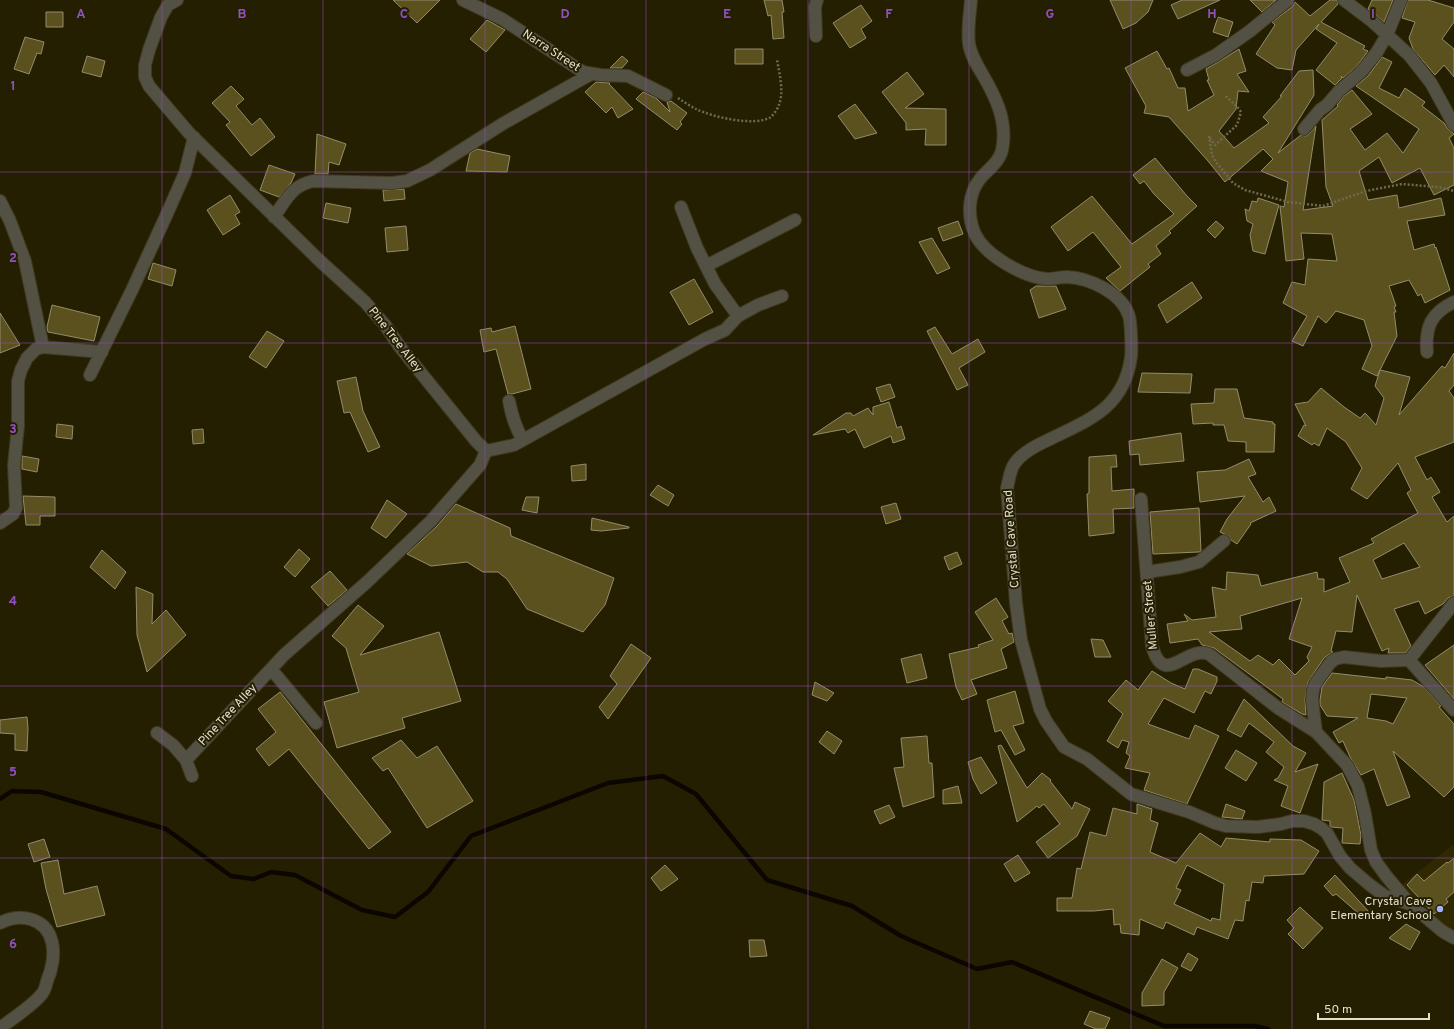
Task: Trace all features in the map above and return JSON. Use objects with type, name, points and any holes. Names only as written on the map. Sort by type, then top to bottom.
[{"type":"street","name":"Pine Tree Alley","points":[[177,0],[168,5],[161,17],[149,50],[145,65],[146,77],[149,86],[194,138],[320,261],[365,302],[385,325],[400,347],[476,441],[486,451],[480,465],[431,521],[367,582],[304,637],[271,669],[186,760]]},
{"type":"street","name":"Narra Street","points":[[464,0],[502,19],[570,65],[583,72],[591,74],[628,76],[666,95]]},
{"type":"street","points":[[816,36],[815,7],[817,0]]},
{"type":"street","name":"Crystal Cave Road","points":[[971,0],[969,43],[972,56],[1001,111],[1004,129],[1000,158],[979,180],[972,192],[970,217],[975,234],[987,249],[1002,262],[1015,269],[1046,279],[1067,277],[1086,280],[1109,292],[1124,306],[1130,317],[1132,355],[1127,377],[1112,402],[1092,419],[1039,444],[1021,457],[1014,463],[1007,488],[1016,603],[1020,632],[1040,709],[1046,721],[1064,747],[1088,759],[1131,794],[1226,826],[1258,827],[1292,821],[1304,821],[1314,824],[1327,833],[1340,856],[1350,868],[1370,885],[1385,896],[1410,904],[1442,931],[1454,938]]},
{"type":"street","points":[[1187,70],[1216,55],[1250,31],[1288,0]]},
{"type":"street","points":[[1344,0],[1372,22],[1409,55],[1431,83],[1454,125]]},
{"type":"street","points":[[1304,129],[1339,91],[1362,71],[1377,52],[1387,35],[1401,0]]},
{"type":"street","points":[[274,216],[292,191],[304,183],[313,181],[392,183],[407,181],[430,170],[504,123],[591,74]]},
{"type":"street","points":[[90,375],[132,290],[176,194],[185,173],[194,138]]},
{"type":"street","points":[[0,201],[10,221],[25,261],[43,347]]},
{"type":"street","points":[[682,207],[697,248],[715,284],[738,316]]},
{"type":"street","points":[[706,266],[795,220]]},
{"type":"street","points":[[486,451],[514,445],[705,339],[725,330],[738,316],[758,305],[782,296]]},
{"type":"street","points":[[1427,352],[1427,331],[1432,319],[1444,307],[1454,302]]},
{"type":"street","points":[[0,523],[13,514],[16,508],[14,465],[18,426],[18,381],[21,370],[27,358],[36,350],[43,347],[102,352]]},
{"type":"street","points":[[509,401],[516,428],[523,440]]},
{"type":"street","name":"Muller Street","points":[[1141,499],[1152,646],[1155,658],[1163,664],[1169,666],[1174,665],[1198,652],[1209,654],[1278,708],[1316,732]]},
{"type":"street","points":[[1147,572],[1180,567],[1200,562],[1224,541]]},
{"type":"street","points":[[1410,904],[1387,878],[1376,862],[1370,845],[1365,814],[1358,786],[1347,765],[1316,732],[1312,700],[1313,690],[1330,663],[1335,659],[1344,656],[1381,661],[1409,660],[1454,603]]},
{"type":"street","points":[[1409,660],[1454,710]]},
{"type":"street","points":[[271,669],[316,723]]},
{"type":"street","points":[[157,733],[173,745],[186,760],[192,776]]},
{"type":"street","points":[[0,923],[8,919],[34,919],[41,923],[47,930],[52,942],[51,971],[42,995],[0,1028]]},
{"type":"path","points":[[666,95],[676,96],[697,110],[722,118],[754,122],[771,117],[778,108],[780,100],[781,87],[777,59]]},
{"type":"path","points":[[1226,96],[1241,112],[1237,125],[1215,145],[1209,136],[1211,148],[1214,158],[1233,183],[1245,190],[1281,201],[1323,206],[1366,191],[1402,184],[1438,187],[1454,191]]},
{"type":"shaded area","name":"Crystal Cave Elementary School","points":[[1454,844],[1454,933],[1400,886]]},
{"type":"building","points":[[393,0],[440,0],[417,23]]},
{"type":"building","points":[[764,0],[782,0],[784,12],[782,12],[784,38],[773,39],[771,15],[768,16]]},
{"type":"building","points":[[1110,0],[1153,0],[1148,12],[1136,23],[1123,29]]},
{"type":"building","points":[[1182,0],[1220,0],[1178,19],[1171,5]]},
{"type":"building","points":[[1250,0],[1276,0],[1262,12]]},
{"type":"building","points":[[1330,0],[1337,0],[1338,4],[1321,22],[1365,46],[1363,49],[1368,51],[1357,66],[1343,78],[1341,76],[1342,78],[1335,85],[1316,70],[1337,43],[1316,29],[1319,24],[1296,50],[1292,70],[1277,68],[1256,54],[1275,25],[1272,22],[1293,6],[1295,2],[1310,16]]},
{"type":"building","points":[[1372,0],[1393,0],[1384,22],[1368,9]]},
{"type":"building","points":[[1408,0],[1428,0],[1454,8],[1454,22],[1442,39],[1454,49],[1454,77],[1444,65],[1435,75],[1413,49],[1409,38],[1415,22],[1402,18]]},
{"type":"building","points":[[861,5],[872,21],[861,29],[866,38],[850,48],[833,23]]},
{"type":"building","points":[[46,12],[63,12],[63,27],[46,27]]},
{"type":"building","points":[[1218,17],[1233,22],[1228,37],[1213,32]]},
{"type":"building","points":[[487,20],[505,30],[486,52],[470,39]]},
{"type":"building","points":[[25,37],[44,42],[41,54],[37,53],[29,74],[14,69]]},
{"type":"building","points":[[735,49],[763,49],[763,64],[735,64]]},
{"type":"building","points":[[1239,49],[1246,71],[1237,74],[1249,92],[1238,91],[1236,109],[1219,131],[1234,148],[1269,123],[1263,117],[1282,96],[1280,96],[1299,71],[1313,70],[1314,95],[1278,153],[1301,135],[1306,136],[1309,134],[1316,126],[1303,210],[1333,206],[1326,187],[1322,120],[1338,106],[1337,105],[1344,96],[1352,90],[1372,114],[1350,129],[1365,150],[1387,133],[1403,153],[1419,129],[1356,86],[1368,76],[1382,57],[1392,62],[1379,88],[1399,98],[1405,88],[1425,102],[1422,106],[1444,123],[1454,134],[1449,138],[1454,148],[1454,185],[1434,195],[1420,168],[1392,183],[1379,157],[1359,171],[1368,200],[1397,195],[1399,208],[1441,198],[1445,215],[1407,221],[1414,250],[1434,244],[1435,248],[1436,247],[1450,290],[1425,303],[1421,294],[1418,296],[1409,280],[1389,286],[1396,306],[1394,307],[1396,312],[1394,312],[1397,336],[1377,376],[1362,369],[1372,346],[1364,320],[1336,311],[1326,323],[1318,316],[1303,346],[1292,341],[1307,316],[1283,303],[1292,282],[1305,285],[1308,259],[1337,261],[1332,234],[1301,233],[1304,259],[1286,261],[1280,206],[1284,207],[1288,182],[1261,171],[1273,159],[1263,149],[1225,182],[1169,117],[1144,113],[1146,106],[1125,68],[1157,51],[1167,69],[1169,68],[1178,88],[1185,88],[1188,111],[1214,95],[1207,80],[1209,80],[1206,69]]},
{"type":"building","points":[[87,56],[105,61],[101,77],[82,72]]},
{"type":"building","points":[[622,56],[628,61],[622,68],[610,68]]},
{"type":"building","points":[[907,72],[924,94],[905,108],[946,109],[946,145],[925,145],[926,129],[906,130],[906,123],[882,92]]},
{"type":"building","points":[[596,82],[610,83],[609,84],[633,109],[618,118],[612,107],[606,113],[585,92]]},
{"type":"building","points":[[231,86],[244,99],[236,106],[252,125],[260,118],[275,137],[251,156],[226,125],[230,122],[212,103]]},
{"type":"building","points":[[643,92],[656,98],[670,112],[667,102],[671,101],[687,113],[680,122],[682,124],[677,130],[636,99]]},
{"type":"building","points":[[855,104],[877,133],[855,139],[838,116]]},
{"type":"building","points":[[317,134],[346,144],[339,165],[329,162],[328,174],[315,174]]},
{"type":"building","points":[[477,149],[510,156],[507,172],[466,171],[470,153]]},
{"type":"building","points":[[1155,158],[1197,206],[1169,231],[1171,233],[1156,246],[1161,254],[1148,264],[1150,267],[1120,291],[1106,278],[1121,267],[1093,232],[1068,251],[1051,227],[1092,196],[1132,244],[1174,214],[1154,194],[1144,181],[1140,184],[1133,175]]},
{"type":"building","points":[[269,165],[295,174],[291,183],[279,197],[260,190]]},
{"type":"building","points":[[404,189],[405,199],[384,201],[383,190]]},
{"type":"building","points":[[230,195],[240,212],[235,215],[240,224],[223,235],[207,210]]},
{"type":"building","points":[[1258,198],[1279,205],[1265,254],[1253,251],[1250,235],[1253,224],[1247,221],[1245,209],[1249,211],[1252,201],[1257,202]]},
{"type":"building","points":[[326,203],[351,208],[348,223],[323,218]]},
{"type":"building","points":[[958,221],[963,234],[943,241],[938,228]]},
{"type":"building","points":[[1216,221],[1224,228],[1215,238],[1207,230]]},
{"type":"building","points":[[406,226],[408,250],[387,252],[385,228]]},
{"type":"building","points":[[932,238],[950,268],[937,274],[919,242]]},
{"type":"building","points":[[153,263],[176,270],[172,286],[148,279]]},
{"type":"building","points":[[694,279],[713,312],[689,325],[670,292]]},
{"type":"building","points":[[1192,282],[1202,298],[1167,323],[1158,305]]},
{"type":"building","points":[[1036,286],[1056,286],[1066,309],[1039,318],[1030,290]]},
{"type":"building","points":[[52,305],[100,317],[94,341],[48,332],[47,327]]},
{"type":"building","points":[[0,313],[20,345],[0,353]]},
{"type":"building","points":[[515,326],[531,389],[508,394],[496,349],[484,352],[480,330],[491,328],[492,332]]},
{"type":"building","points":[[935,327],[952,354],[978,339],[985,352],[959,368],[968,385],[957,390],[927,331]]},
{"type":"building","points":[[267,331],[284,341],[266,368],[249,357]]},
{"type":"building","points":[[1454,353],[1454,385],[1449,391],[1454,398],[1454,442],[1415,457],[1427,480],[1431,477],[1440,492],[1432,497],[1447,522],[1454,516],[1454,596],[1448,598],[1443,604],[1425,614],[1419,601],[1394,609],[1411,646],[1405,653],[1388,653],[1389,648],[1382,651],[1357,595],[1352,632],[1336,631],[1331,651],[1333,652],[1324,658],[1308,682],[1305,699],[1306,715],[1282,702],[1283,699],[1214,648],[1202,645],[1198,639],[1170,643],[1167,624],[1188,621],[1184,614],[1192,620],[1216,617],[1212,587],[1226,590],[1227,572],[1258,575],[1261,586],[1317,572],[1318,579],[1324,579],[1324,592],[1350,582],[1339,558],[1374,543],[1371,539],[1418,513],[1407,493],[1411,490],[1398,463],[1367,499],[1351,489],[1362,468],[1346,442],[1327,428],[1319,446],[1314,443],[1312,445],[1298,436],[1304,425],[1306,426],[1295,404],[1308,402],[1321,388],[1360,418],[1365,413],[1376,425],[1384,398],[1375,386],[1380,370],[1410,377],[1399,415],[1442,366],[1445,368]],"holes":[[[1404,543],[1420,567],[1382,579],[1373,560]],[[1302,598],[1289,639],[1312,647],[1307,657],[1309,661],[1295,675],[1279,659],[1273,665],[1258,655],[1250,661],[1209,632],[1242,629],[1240,616]]]},
{"type":"building","points":[[1142,373],[1192,374],[1190,393],[1138,392]]},
{"type":"building","points":[[356,377],[363,411],[380,447],[368,452],[350,412],[344,413],[337,381]]},
{"type":"building","points":[[890,384],[895,397],[881,402],[876,388]]},
{"type":"building","points":[[1215,389],[1237,389],[1244,418],[1273,422],[1273,424],[1275,424],[1274,452],[1246,452],[1246,442],[1228,441],[1224,425],[1213,425],[1213,423],[1193,424],[1191,404],[1214,403]]},
{"type":"building","points":[[889,402],[897,428],[901,426],[905,439],[893,443],[891,436],[864,448],[855,429],[848,433],[845,429],[813,435],[846,413],[851,413],[853,416],[868,408],[873,415],[873,407]]},
{"type":"building","points":[[57,424],[73,426],[72,439],[56,437]]},
{"type":"building","points":[[203,429],[204,443],[193,444],[192,430]]},
{"type":"building","points":[[1181,433],[1184,461],[1140,465],[1139,454],[1130,455],[1129,441]]},
{"type":"building","points":[[1116,455],[1117,467],[1111,467],[1112,491],[1134,489],[1134,508],[1113,509],[1114,533],[1089,536],[1087,494],[1089,493],[1089,457]]},
{"type":"building","points":[[22,456],[39,459],[37,472],[22,469]]},
{"type":"building","points":[[1249,459],[1256,474],[1248,477],[1263,502],[1269,497],[1276,511],[1250,523],[1251,524],[1237,544],[1231,540],[1229,536],[1220,532],[1227,519],[1245,496],[1200,502],[1197,472],[1225,470]]},
{"type":"building","points":[[586,464],[586,480],[572,481],[571,466]]},
{"type":"building","points":[[658,485],[674,495],[668,506],[650,495]]},
{"type":"building","points":[[23,496],[55,497],[55,516],[40,516],[40,525],[26,525]]},
{"type":"building","points":[[526,497],[539,497],[537,513],[522,510]]},
{"type":"building","points":[[387,500],[407,514],[386,538],[371,528]]},
{"type":"building","points":[[896,503],[901,519],[886,524],[881,507]]},
{"type":"building","points":[[456,504],[510,528],[511,536],[614,578],[605,605],[583,632],[527,609],[507,579],[498,572],[483,572],[467,562],[431,566],[407,554],[437,526]]},
{"type":"building","points":[[1199,508],[1201,551],[1153,554],[1150,512]]},
{"type":"building","points":[[592,518],[629,528],[601,531],[591,530]]},
{"type":"building","points":[[299,549],[310,559],[295,577],[284,567]]},
{"type":"building","points":[[102,550],[126,572],[115,589],[90,567]]},
{"type":"building","points":[[957,552],[962,564],[949,570],[944,557]]},
{"type":"building","points":[[330,571],[347,590],[328,606],[311,587]]},
{"type":"building","points":[[136,587],[153,594],[152,624],[166,610],[186,635],[147,672],[137,635]]},
{"type":"building","points":[[996,598],[1008,617],[1002,621],[1009,634],[1012,633],[1014,642],[1001,649],[1007,668],[971,680],[977,694],[962,700],[956,687],[949,654],[979,647],[978,645],[993,640],[975,612]]},
{"type":"building","points":[[358,605],[384,626],[360,655],[439,632],[461,701],[402,718],[405,728],[337,748],[324,702],[359,692],[346,648],[332,636]]},
{"type":"building","points":[[1091,639],[1103,640],[1111,657],[1095,657]]},
{"type":"building","points":[[631,644],[651,658],[608,719],[599,707],[617,684],[610,676]]},
{"type":"building","points":[[1454,645],[1454,699],[1425,665]]},
{"type":"building","points":[[921,654],[927,678],[907,683],[901,659]]},
{"type":"building","points":[[1193,669],[1198,669],[1217,677],[1217,681],[1211,694],[1205,691],[1194,713],[1164,698],[1148,724],[1189,739],[1195,725],[1219,736],[1187,804],[1144,790],[1150,773],[1125,768],[1130,756],[1126,753],[1129,742],[1122,740],[1118,748],[1107,741],[1123,714],[1108,701],[1126,680],[1138,690],[1152,671],[1171,683],[1185,689]]},
{"type":"building","points":[[1332,673],[1386,679],[1386,677],[1412,680],[1424,687],[1441,706],[1439,707],[1454,724],[1454,787],[1444,797],[1393,751],[1410,797],[1387,806],[1374,769],[1361,775],[1350,757],[1343,741],[1339,743],[1333,732],[1358,718],[1327,716],[1320,705],[1322,687]],"holes":[[[1371,694],[1407,698],[1393,724],[1386,721],[1367,718]]]},
{"type":"building","points":[[815,682],[834,693],[827,701],[812,695]]},
{"type":"building","points":[[1015,691],[1024,723],[1013,726],[1025,750],[1015,755],[1001,730],[995,732],[987,700]]},
{"type":"building","points":[[280,692],[391,832],[369,849],[289,749],[269,766],[256,749],[276,732],[258,709]]},
{"type":"building","points":[[1244,699],[1293,746],[1306,753],[1295,772],[1318,764],[1300,813],[1281,806],[1288,786],[1274,780],[1278,778],[1284,767],[1266,752],[1274,742],[1249,723],[1241,737],[1227,730]]},
{"type":"building","points":[[27,717],[27,751],[15,750],[15,734],[0,733],[0,720]]},
{"type":"building","points":[[827,731],[842,741],[834,754],[819,742]]},
{"type":"building","points":[[927,736],[929,763],[932,763],[934,797],[903,807],[894,768],[904,767],[901,738]]},
{"type":"building","points":[[401,740],[417,758],[437,746],[473,801],[427,828],[388,768],[383,771],[372,758]]},
{"type":"building","points":[[1001,745],[1027,788],[1042,773],[1051,780],[1050,781],[1072,809],[1075,802],[1090,809],[1077,836],[1048,858],[1036,842],[1060,824],[1044,804],[1039,808],[1037,806],[1017,822],[998,746]]},
{"type":"building","points":[[1236,750],[1257,763],[1246,781],[1225,768]]},
{"type":"building","points":[[981,757],[997,783],[981,794],[973,779],[968,762]]},
{"type":"building","points":[[1342,773],[1354,800],[1361,835],[1360,844],[1342,843],[1343,828],[1331,827],[1330,821],[1322,820],[1324,782]]},
{"type":"building","points":[[958,786],[962,803],[943,804],[943,790]]},
{"type":"building","points":[[1137,804],[1152,809],[1150,820],[1158,823],[1150,852],[1176,863],[1200,833],[1221,847],[1226,838],[1270,842],[1270,839],[1301,840],[1319,851],[1304,874],[1264,876],[1263,883],[1252,882],[1249,901],[1246,900],[1243,921],[1235,920],[1228,939],[1197,927],[1194,935],[1166,922],[1163,929],[1140,919],[1139,935],[1121,933],[1120,924],[1114,925],[1113,909],[1094,911],[1057,911],[1057,898],[1072,898],[1077,868],[1081,869],[1090,832],[1106,836],[1113,808],[1137,814]],"holes":[[[1187,865],[1224,884],[1220,920],[1212,918],[1211,921],[1174,904],[1181,890],[1176,888]]]},
{"type":"building","points":[[1226,804],[1245,811],[1242,819],[1222,817]]},
{"type":"building","points":[[889,805],[895,817],[880,824],[874,811]]},
{"type":"building","points":[[44,839],[50,857],[34,862],[28,844]]},
{"type":"building","points":[[1018,855],[1030,873],[1015,882],[1004,864]]},
{"type":"building","points":[[1454,858],[1454,892],[1446,899],[1448,902],[1434,914],[1407,885],[1417,874],[1424,881]]},
{"type":"building","points":[[58,860],[64,894],[97,886],[105,915],[57,927],[46,889],[41,863]]},
{"type":"building","points":[[665,865],[678,879],[661,891],[651,878]]},
{"type":"building","points":[[1335,875],[1370,913],[1365,919],[1336,894],[1333,896],[1324,886]]},
{"type":"building","points":[[1300,907],[1323,928],[1303,949],[1288,934],[1294,928],[1287,920]]},
{"type":"building","points":[[1406,924],[1420,932],[1410,950],[1389,938]]},
{"type":"building","points":[[749,940],[764,940],[767,956],[750,957]]},
{"type":"building","points":[[1188,953],[1198,959],[1191,971],[1181,966]]},
{"type":"building","points":[[1162,959],[1178,968],[1164,992],[1164,1005],[1142,1006],[1142,993]]},
{"type":"building","points":[[1090,1011],[1110,1018],[1105,1029],[1096,1029],[1084,1024]]},
{"type":"waterway","points":[[0,799],[12,791],[41,792],[166,829],[231,876],[254,879],[271,872],[295,875],[362,910],[395,917],[428,892],[471,836],[608,783],[663,776],[696,794],[767,880],[852,906],[901,936],[977,969],[1012,962],[1164,1026],[1254,1026],[1268,1029]]},
{"type":"place","name":"Crystal Cave Elementary School","points":[[1440,909]]}]
